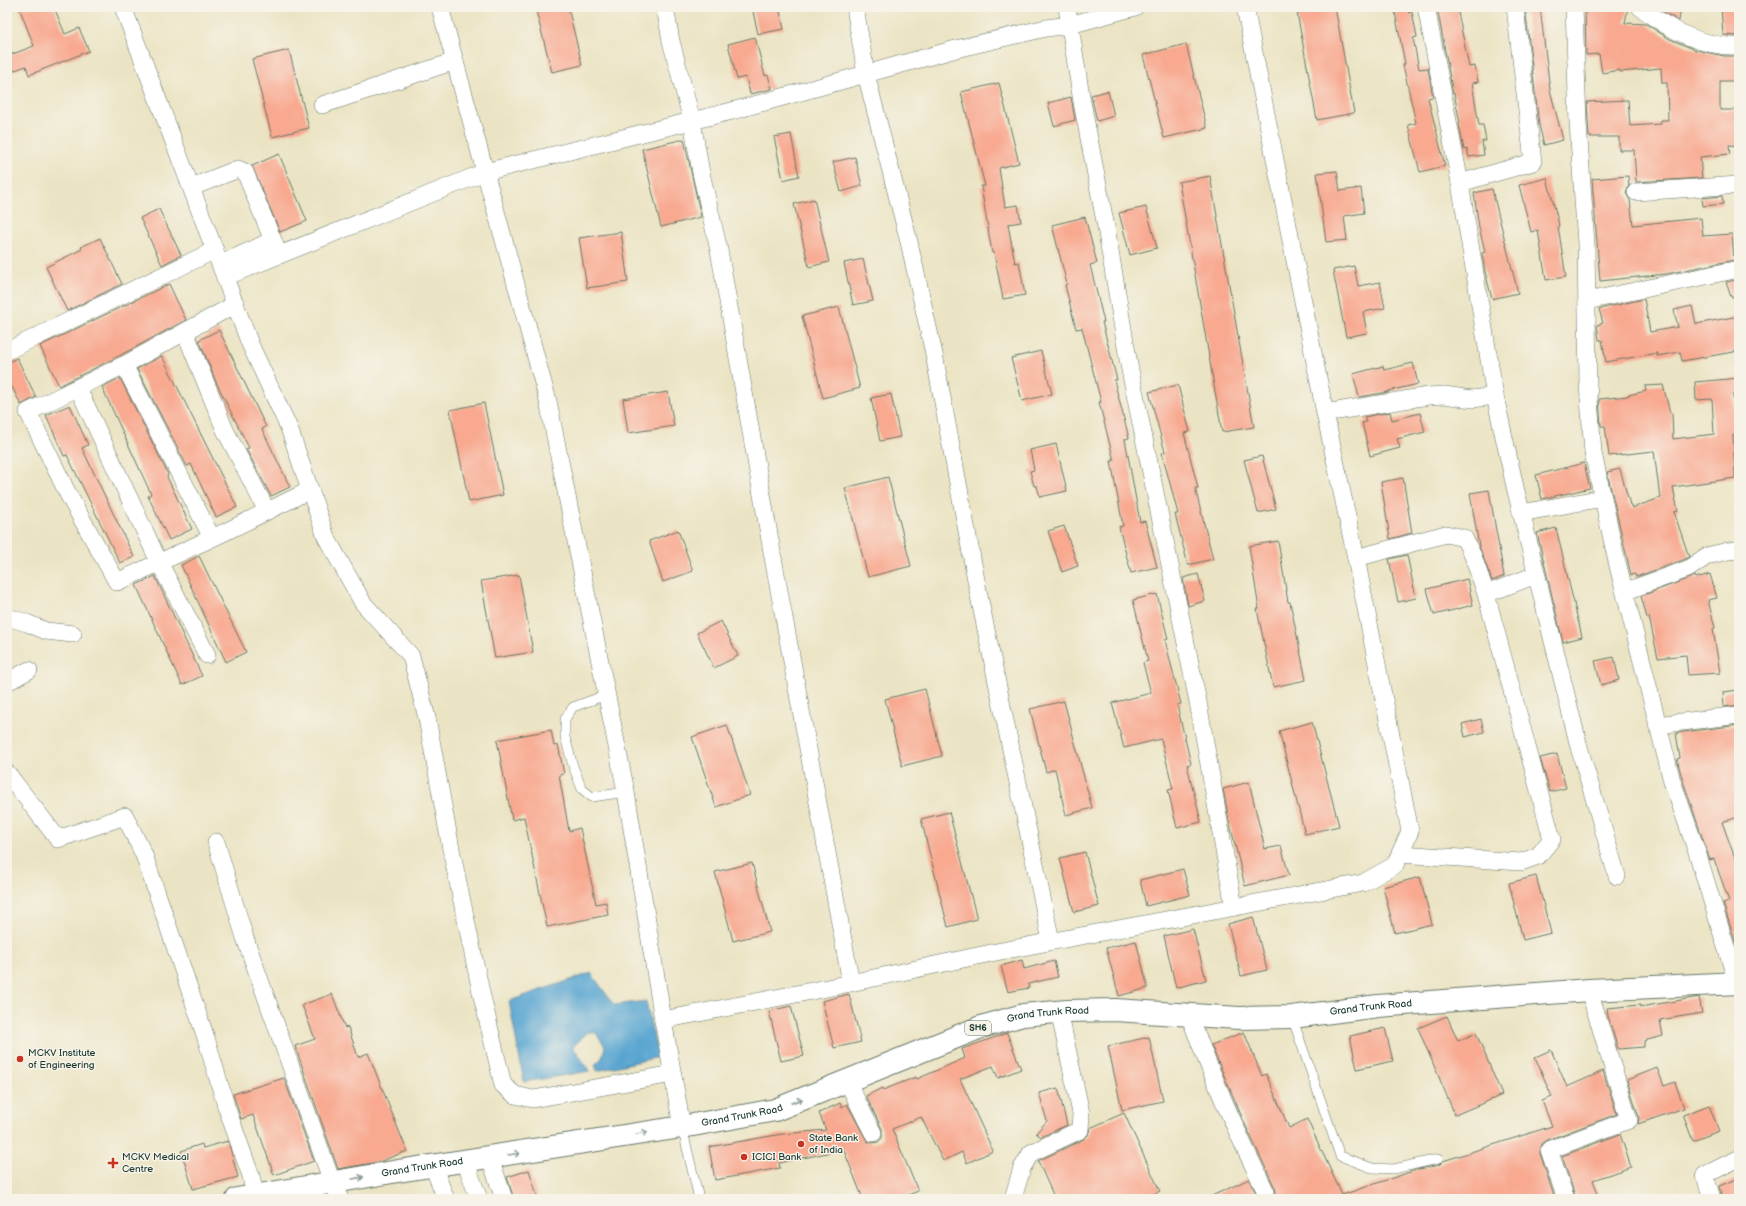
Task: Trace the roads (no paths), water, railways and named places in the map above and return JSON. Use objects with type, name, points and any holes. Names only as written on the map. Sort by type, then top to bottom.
[{"type":"main road","name":"Grand Trunk Road","points":[[246,1197],[336,1191],[433,1166],[682,1127],[775,1110],[981,1027],[1023,1016],[1059,1011],[1115,1010],[1239,1018],[1292,1017],[1378,1006],[1589,990],[1738,983]]},
{"type":"street","points":[[123,7],[250,344],[289,428],[326,537],[363,603],[411,656],[427,718],[451,849],[481,992],[503,1085],[515,1095],[533,1099],[673,1074]]},
{"type":"street","points":[[440,7],[548,401],[626,792],[682,1127]]},
{"type":"street","points":[[665,7],[671,41],[692,121],[701,173],[719,250],[774,563],[851,983]]},
{"type":"street","points":[[855,7],[866,74],[909,242],[934,354],[979,596],[1050,941]]},
{"type":"street","points":[[1067,7],[1082,102],[1106,227],[1129,365],[1198,702],[1234,907]]},
{"type":"street","points":[[7,351],[220,264],[276,248],[485,172],[692,121],[956,49],[1046,28],[1070,25],[1135,7]]},
{"type":"street","points":[[663,1020],[851,983],[1050,941],[1097,934],[1363,883],[1395,865],[1410,831],[1356,558],[1325,413],[1245,7]]},
{"type":"street","points":[[1426,7],[1460,182],[1495,396],[1521,513],[1579,747],[1616,876]]},
{"type":"street","points":[[1460,182],[1533,162],[1515,7]]},
{"type":"street","points":[[1574,7],[1578,123],[1586,244],[1588,384],[1593,453],[1617,562],[1626,592],[1657,725],[1672,781],[1698,852],[1738,983]]},
{"type":"street","points":[[1640,7],[1659,22],[1701,43],[1729,47],[1739,46]]},
{"type":"street","points":[[322,105],[455,61]]},
{"type":"street","points":[[192,187],[238,169],[245,172],[276,248]]},
{"type":"street","points":[[1636,192],[1739,185]]},
{"type":"street","points":[[1587,301],[1739,269]]},
{"type":"street","points":[[236,304],[124,365],[28,412],[69,496],[117,582],[267,512],[310,490]]},
{"type":"street","points":[[185,332],[225,430],[267,512]]},
{"type":"street","points":[[124,365],[212,538]]},
{"type":"street","points":[[78,388],[159,562],[207,655]]},
{"type":"street","points":[[1325,413],[1428,396],[1444,395],[1472,399],[1495,396]]},
{"type":"street","points":[[1521,513],[1603,498]]},
{"type":"street","points":[[1356,558],[1446,534],[1464,538],[1473,556],[1486,594],[1552,839],[1538,856],[1521,862],[1400,854]]},
{"type":"street","points":[[1626,592],[1688,569],[1707,556],[1739,550]]},
{"type":"street","points":[[1486,594],[1536,575]]},
{"type":"street","points":[[7,617],[46,631],[73,634]]},
{"type":"street","points":[[7,682],[29,670]]},
{"type":"street","points":[[1657,725],[1739,715]]},
{"type":"street","points":[[7,773],[58,839],[125,816],[144,855],[206,1038],[226,1106],[251,1176],[246,1197]]},
{"type":"street","points":[[216,842],[244,938],[336,1191]]},
{"type":"street","points":[[1566,1199],[1549,1150],[1629,1120],[1589,990]]},
{"type":"street","points":[[1015,1199],[1014,1195],[1022,1168],[1031,1153],[1080,1130],[1081,1113],[1059,1011]]},
{"type":"street","points":[[1189,1015],[1212,1077],[1266,1192]]},
{"type":"street","points":[[847,1081],[873,1133]]},
{"type":"street","points":[[490,1158],[504,1199]]},
{"type":"street","points":[[1712,1199],[1705,1175],[1739,1158]]},
{"type":"street","points":[[465,1161],[479,1199]]},
{"type":"street","points":[[433,1166],[446,1199]]},
{"type":"lane","points":[[606,695],[573,707],[565,719],[565,737],[573,766],[582,789],[592,797],[626,792]]},
{"type":"lane","points":[[1292,1017],[1340,1156],[1372,1168],[1394,1169],[1438,1159]]},
{"type":"lane","points":[[682,1127],[699,1199]]},
{"type":"water","points":[[591,973],[614,1005],[646,1001],[658,1057],[597,1071],[595,1064],[602,1058],[605,1046],[595,1032],[588,1032],[573,1047],[590,1071],[524,1082],[509,1001]]},
{"type":"place","name":"MCKV Institute of Engineering","points":[[20,1059]]},
{"type":"place","name":"State Bank of India","points":[[801,1144]]},
{"type":"place","name":"ICICI Bank","points":[[744,1157]]},
{"type":"place","name":"MCKV Medical Centre","points":[[113,1163]]}]
